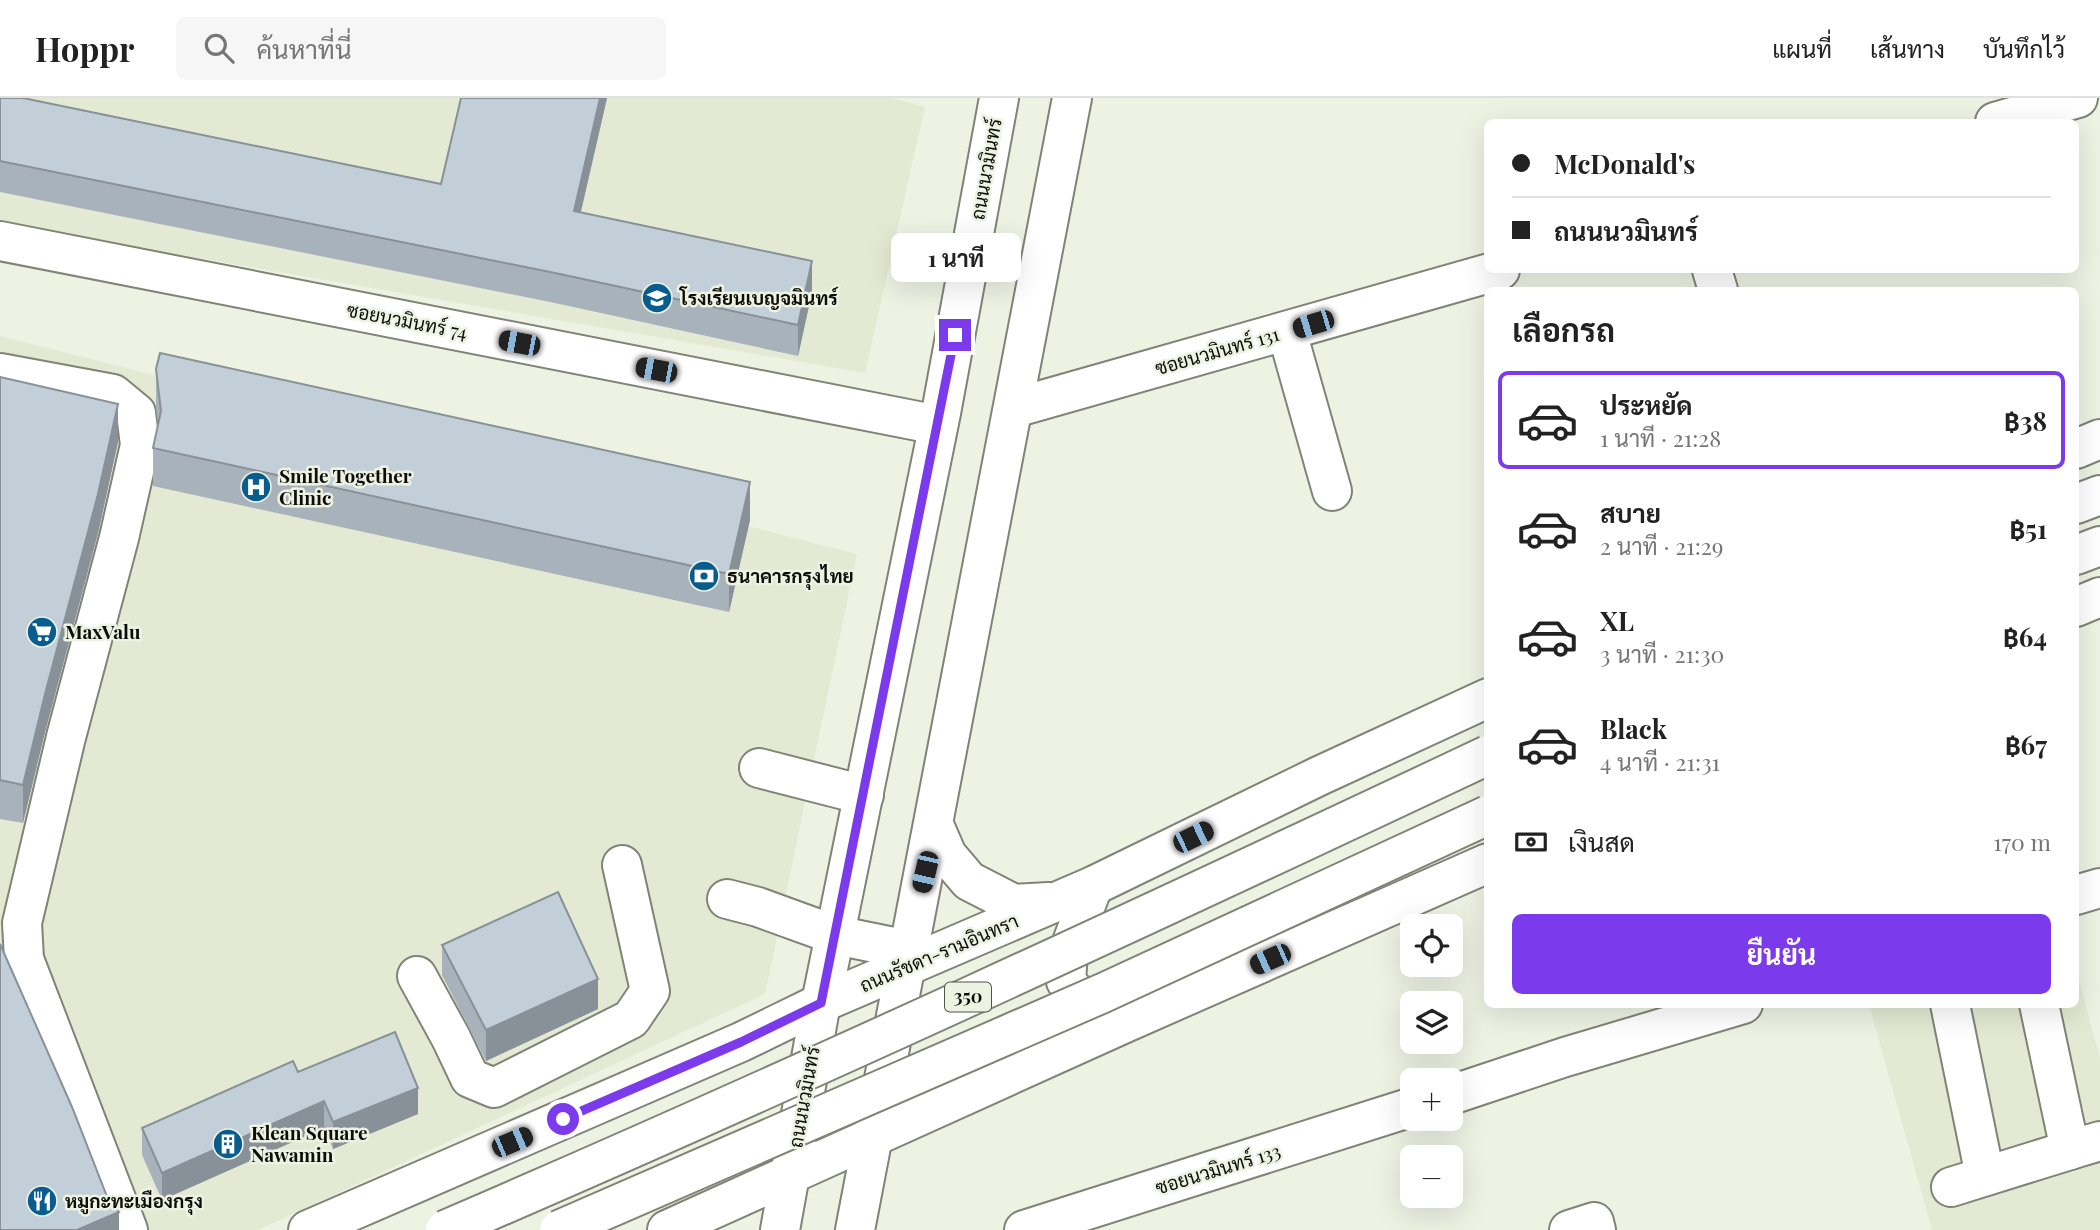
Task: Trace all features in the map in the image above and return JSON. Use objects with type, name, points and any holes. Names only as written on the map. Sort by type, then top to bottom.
[{"type":"main road","points":[[855,1230],[1072,98]]},
{"type":"main road","points":[[2005,119],[2078,98]]},
{"type":"main road","name":"ถนนนวมินทร์","points":[[780,1230],[821,1003],[938,425],[991,99]]},
{"type":"main road","name":"ซอยนวมินทร์ 74","points":[[0,241],[938,425]]},
{"type":"main road","name":"ซอยนวมินทร์ 131","points":[[1014,408],[1492,278]]},
{"type":"main road","points":[[1287,332],[1332,491]]},
{"type":"main road","points":[[0,373],[113,394],[136,414],[141,445],[66,737],[22,923],[24,959],[128,1230]]},
{"type":"main road","points":[[2079,448],[2100,439]]},
{"type":"main road","points":[[2079,503],[2100,495]]},
{"type":"main road","points":[[2079,554],[2100,546]]},
{"type":"main road","points":[[2079,606],[2100,597]]},
{"type":"main road","name":"ถนนรัชดา-รามอินทรา","points":[[308,1230],[729,1048],[907,959],[1093,887],[1318,776],[1484,700]]},
{"type":"main road","name":"350","points":[[445,1230],[622,1154],[1071,951],[1484,757]]},
{"type":"main road","points":[[759,768],[864,795]]},
{"type":"main road","name":"350","points":[[559,1230],[1103,993],[1484,816]]},
{"type":"main road","points":[[934,825],[947,855],[969,881],[1014,904],[1057,901]]},
{"type":"main road","points":[[417,976],[470,1078],[494,1088],[631,1019],[650,991],[622,865]]},
{"type":"main road","points":[[672,1229],[1125,1023],[1484,865]]},
{"type":"main road","points":[[1093,887],[1068,953],[1066,981],[1097,1018],[1125,1023]]},
{"type":"main road","points":[[2079,894],[2100,888]]},
{"type":"main road","points":[[727,899],[758,907],[907,959]]},
{"type":"main road","points":[[1463,1091],[1565,1057],[1730,1008]]},
{"type":"main road","points":[[1950,1008],[1968,1182],[2085,1145],[2040,1008]]},
{"type":"main road","name":"ซอยนวมินทร์ 133","points":[[1024,1230],[1400,1112]]},
{"type":"main road","points":[[1569,1230],[1594,1222],[1595,1230]]},
{"type":"shaded area","name":"โรงเรียนเบญจมินทร์","points":[[0,98],[891,98],[925,107],[865,373],[0,224]]},
{"type":"shaded area","points":[[0,336],[857,554],[765,994],[258,1230],[0,1230]]},
{"type":"shaded area","points":[[2079,979],[2100,1059],[2100,1230],[1932,1230],[1870,1008],[2079,1008]]},
{"type":"building","points":[[0,98],[23,98],[441,184],[461,98],[600,98],[574,211],[812,261],[798,325],[0,161]]},
{"type":"building","points":[[160,353],[750,482],[729,574],[153,448],[161,411],[156,369]]},
{"type":"building","name":"MaxValu","points":[[0,377],[118,404],[98,494],[23,785],[0,780]]},
{"type":"building","points":[[558,892],[598,979],[486,1030],[442,945]]},
{"type":"building","points":[[0,944],[72,1107],[108,1199],[119,1212],[77,1230],[0,1230]]},
{"type":"building","points":[[395,1032],[418,1088],[333,1122],[324,1101],[162,1173],[142,1128],[293,1061],[298,1072]]},
{"type":"place","name":"โรงเรียนเบญจมินทร์","points":[[657,298]]},
{"type":"place","name":"Smile Together Clinic","points":[[256,487]]},
{"type":"place","name":"ธนาคารกรุงไทย","points":[[704,576]]},
{"type":"place","name":"MaxValu","points":[[42,632]]},
{"type":"place","name":"Klean Square Nawamin","points":[[228,1144]]},
{"type":"place","name":"หมูกะทะเมืองกรุง","points":[[42,1201]]},
{"type":"route","points":[[563,1119],[741,1042],[821,1003],[955,335]]}]
